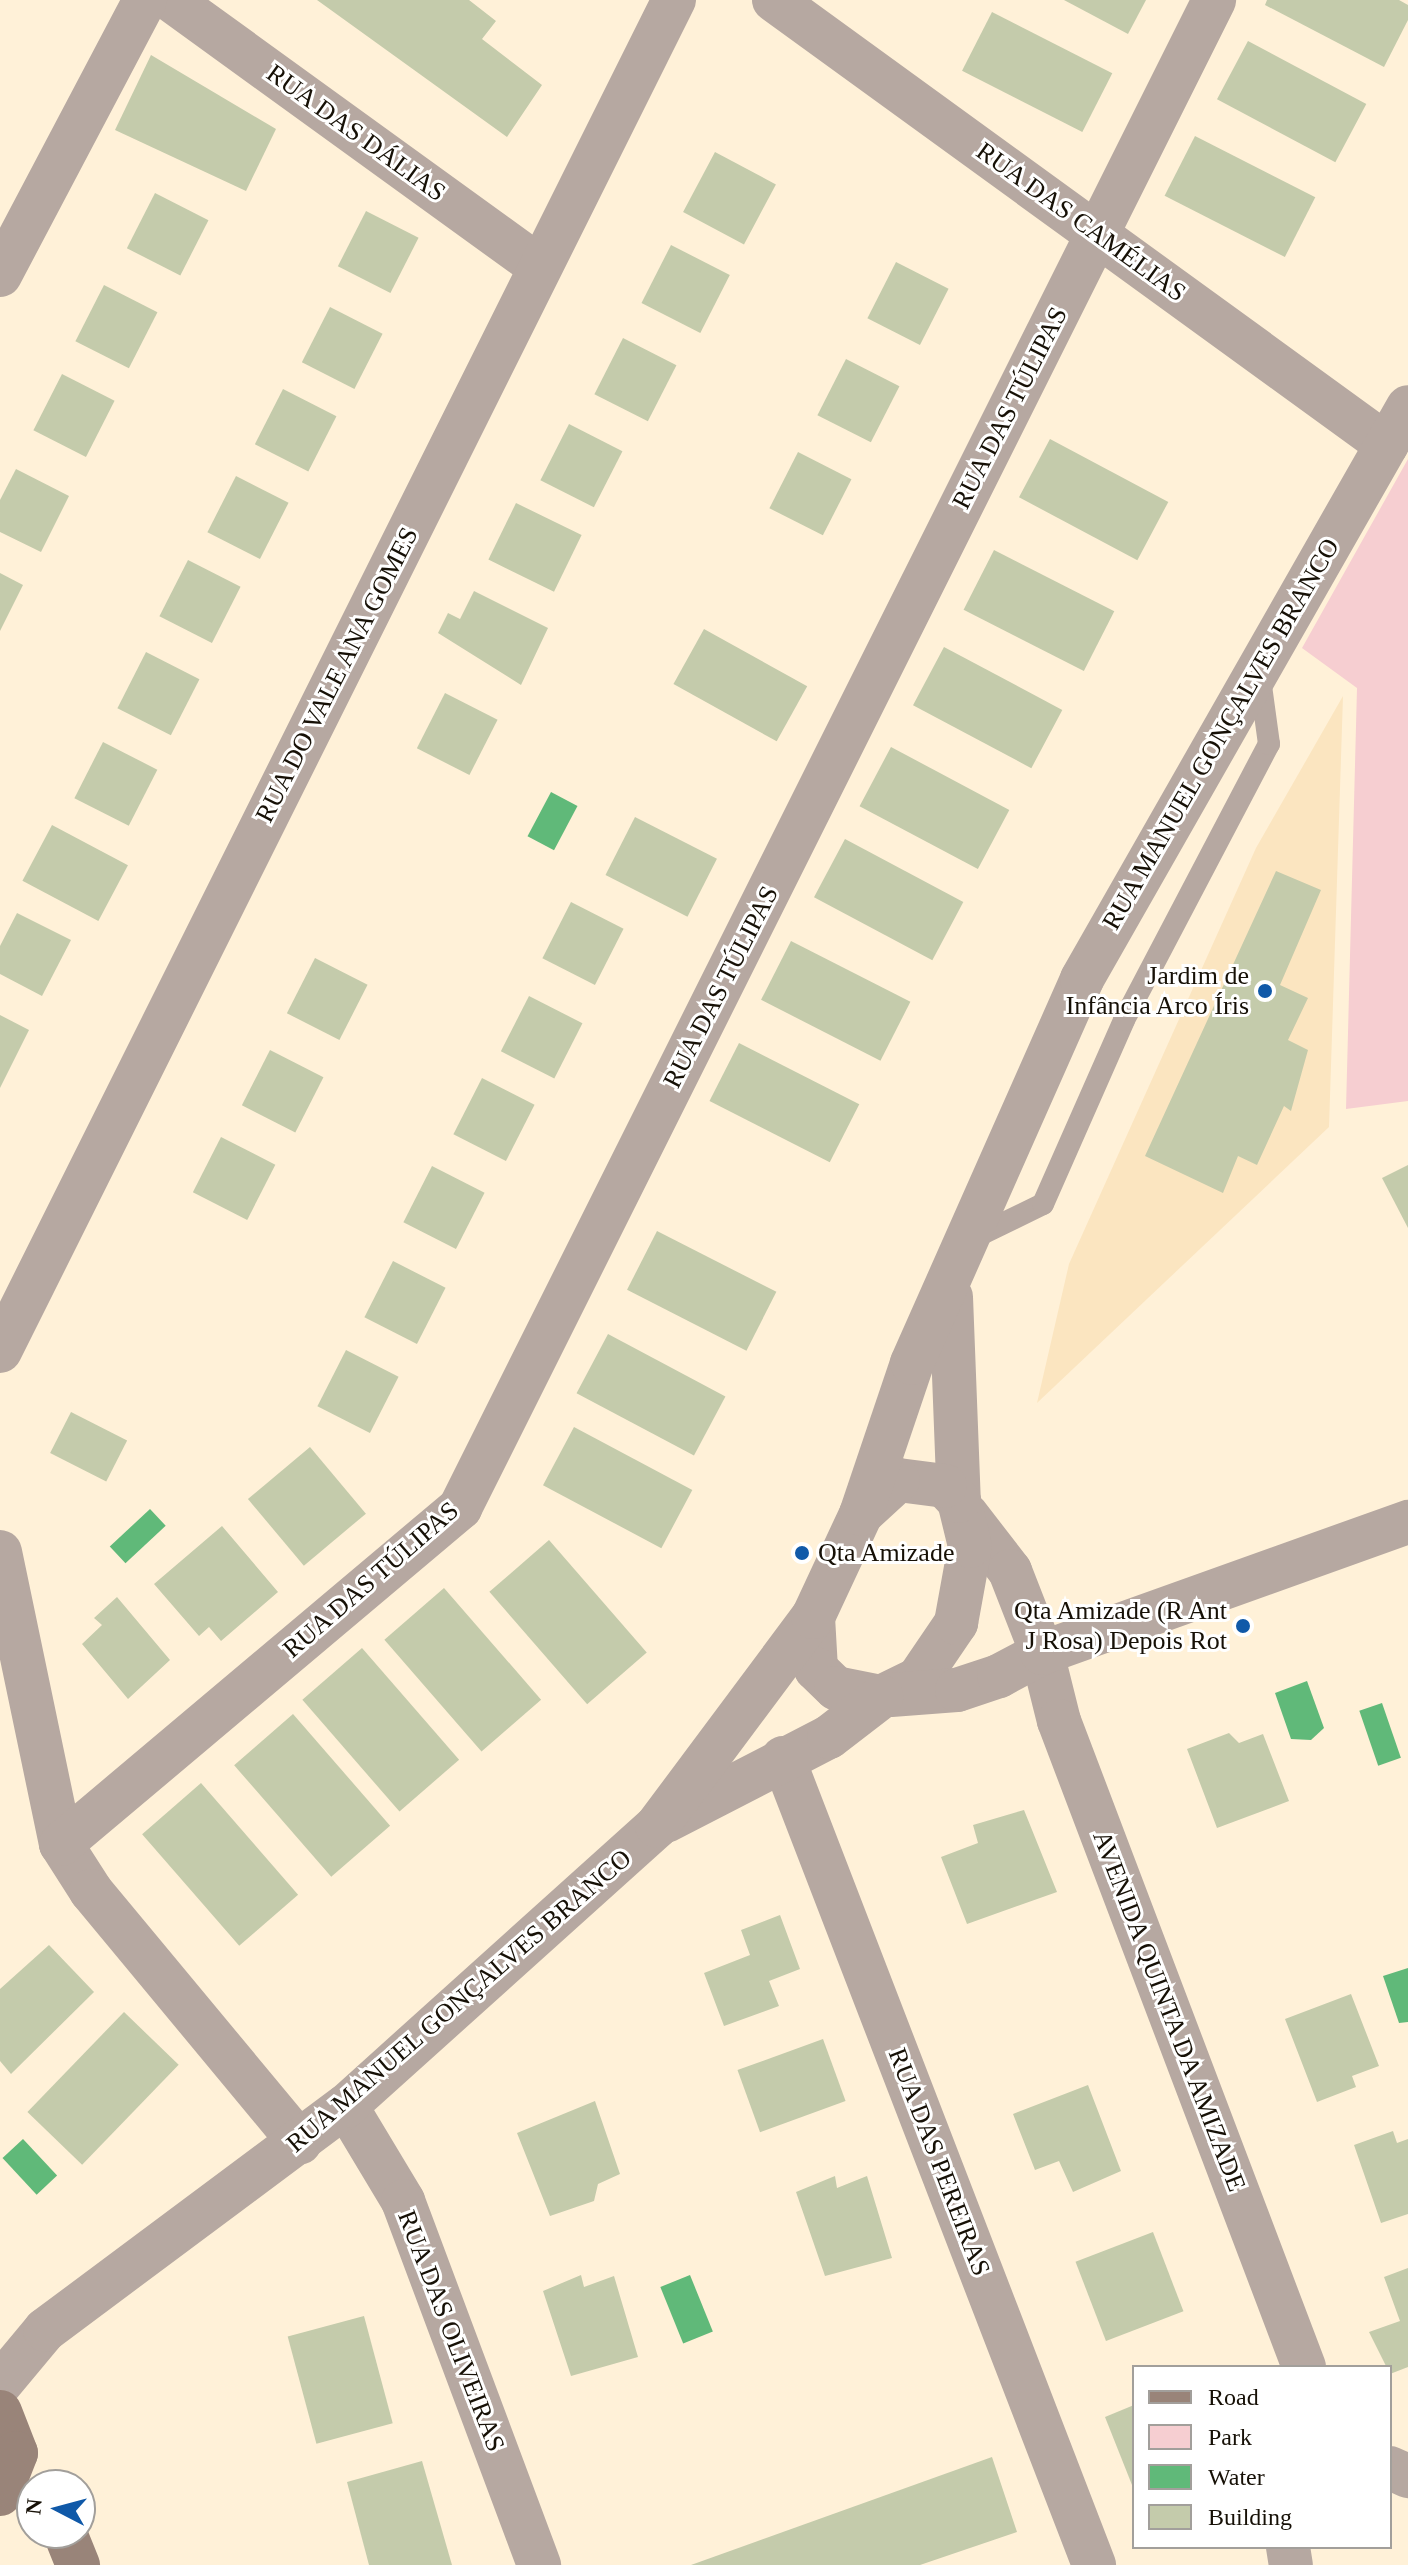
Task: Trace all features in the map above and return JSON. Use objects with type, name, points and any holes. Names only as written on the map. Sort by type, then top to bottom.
[{"type":"main road","points":[[7,2423],[31,2469]]},
{"type":"main road","points":[[0,2494],[13,2473],[7,2423]]},
{"type":"street","points":[[0,275],[145,0]]},
{"type":"street","name":"RUA DAS DÁLIAS","points":[[171,0],[540,267]]},
{"type":"street","name":"RUA DO VALE ANA GOMES","points":[[0,1351],[674,0]]},
{"type":"street","name":"RUA DAS CAMÉLIAS","points":[[774,0],[1387,445]]},
{"type":"street","name":"RUA DAS TÚLIPAS","points":[[61,1844],[460,1508],[1214,0]]},
{"type":"street","name":"RUA MANUEL GONÇALVES BRANCO","points":[[0,2384],[45,2330],[346,2106],[657,1826],[813,1617],[861,1514],[912,1363],[951,1286],[968,1240],[1082,979],[1257,662],[1408,407]]},
{"type":"street","name":"RUA MANUEL GONÇALVES BRANCO","points":[[657,1826],[783,1758],[829,1737],[886,1696],[918,1679],[956,1623],[969,1583],[951,1286]]},
{"type":"street","name":"RUA MANUEL GONÇALVES BRANCO","points":[[861,1514],[898,1480],[945,1486],[963,1508]]},
{"type":"street","name":"AVENIDA QUINTA DA AMIZADE","points":[[963,1508],[1010,1571],[1042,1653],[1059,1721],[1303,2365]]},
{"type":"street","points":[[886,1696],[957,1690],[1042,1653],[1408,1522]]},
{"type":"street","points":[[0,1552],[61,1844],[91,1891],[300,2143]]},
{"type":"street","name":"RUA MANUEL GONÇALVES BRANCO","points":[[813,1617],[816,1669],[836,1688],[886,1696]]},
{"type":"street","name":"RUA DAS PEREIRAS","points":[[783,1758],[1094,2565]]},
{"type":"street","name":"RUA DAS OLIVEIRAS","points":[[346,2106],[403,2201],[539,2565]]},
{"type":"shaded area","name":"Jardim de Infância Arco Íris","points":[[1343,696],[1329,1127],[1037,1403],[1069,1264],[1256,848]]},
{"type":"green space","points":[[1408,459],[1408,1101],[1346,1109],[1357,688],[1302,648]]},
{"type":"water","points":[[551,792],[577,806],[554,850],[528,836]]},
{"type":"water","points":[[150,1509],[166,1526],[125,1563],[110,1547]]},
{"type":"water","points":[[1307,1681],[1324,1728],[1311,1740],[1291,1739],[1275,1693]]},
{"type":"water","points":[[1382,1703],[1401,1758],[1378,1766],[1359,1711]]},
{"type":"water","points":[[1408,1968],[1408,2022],[1399,2023],[1383,1976]]},
{"type":"water","points":[[23,2139],[57,2176],[37,2195],[3,2158]]},
{"type":"water","points":[[690,2275],[713,2332],[683,2344],[660,2287]]},
{"type":"building","points":[[317,0],[469,0],[496,21],[482,39],[542,85],[507,137]]},
{"type":"building","points":[[1064,0],[1146,0],[1128,34]]},
{"type":"building","points":[[1267,0],[1399,0],[1408,5],[1408,20],[1384,67],[1265,5]]},
{"type":"building","points":[[992,12],[1112,73],[1082,132],[962,71]]},
{"type":"building","points":[[1248,41],[1366,104],[1335,162],[1217,99]]},
{"type":"building","points":[[151,55],[276,129],[246,191],[115,130]]},
{"type":"building","points":[[1195,136],[1315,197],[1285,257],[1165,196]]},
{"type":"building","points":[[715,152],[776,184],[744,244],[683,212]]},
{"type":"building","points":[[155,193],[208,220],[180,275],[127,248]]},
{"type":"building","points":[[366,211],[419,238],[390,293],[338,266]]},
{"type":"building","points":[[671,245],[730,275],[700,333],[641,303]]},
{"type":"building","points":[[896,262],[949,289],[920,345],[867,318]]},
{"type":"building","points":[[104,285],[157,312],[129,368],[75,341]]},
{"type":"building","points":[[330,307],[383,334],[354,389],[302,362]]},
{"type":"building","points":[[623,338],[676,365],[648,421],[594,394]]},
{"type":"building","points":[[846,359],[899,386],[871,442],[817,415]]},
{"type":"building","points":[[62,374],[115,401],[86,457],[33,430]]},
{"type":"building","points":[[283,389],[336,416],[308,471],[255,444]]},
{"type":"building","points":[[569,424],[622,451],[594,507],[540,480]]},
{"type":"building","points":[[1050,439],[1168,502],[1137,560],[1019,497]]},
{"type":"building","points":[[798,452],[851,479],[823,535],[769,508]]},
{"type":"building","points":[[16,469],[69,496],[41,552],[0,532],[0,500]]},
{"type":"building","points":[[236,476],[289,503],[260,559],[207,532]]},
{"type":"building","points":[[516,503],[582,535],[554,592],[488,560]]},
{"type":"building","points":[[994,550],[1114,611],[1084,671],[964,610]]},
{"type":"building","points":[[188,560],[241,587],[212,643],[159,616]]},
{"type":"building","points":[[0,573],[23,585],[0,631]]},
{"type":"building","points":[[474,591],[548,628],[521,685],[438,633],[448,613],[460,619]]},
{"type":"building","points":[[704,629],[807,686],[777,741],[673,684]]},
{"type":"building","points":[[944,647],[1062,710],[1031,768],[913,705]]},
{"type":"building","points":[[146,652],[199,679],[171,735],[117,708]]},
{"type":"building","points":[[445,693],[498,720],[469,775],[417,748]]},
{"type":"building","points":[[103,742],[157,770],[129,826],[74,798]]},
{"type":"building","points":[[891,747],[1009,810],[978,869],[860,806]]},
{"type":"building","points":[[635,817],[717,859],[687,917],[605,875]]},
{"type":"building","points":[[52,825],[128,865],[98,921],[22,881]]},
{"type":"building","points":[[845,839],[963,902],[932,960],[814,897]]},
{"type":"building","points":[[1276,871],[1321,890],[1280,985],[1308,998],[1288,1040],[1308,1050],[1291,1111],[1284,1106],[1257,1165],[1238,1156],[1223,1193],[1145,1156]]},
{"type":"building","points":[[571,902],[624,929],[595,985],[542,958]]},
{"type":"building","points":[[17,913],[71,940],[42,996],[0,974],[0,946]]},
{"type":"building","points":[[791,941],[910,1002],[880,1061],[761,1000]]},
{"type":"building","points":[[315,958],[368,985],[339,1040],[287,1013]]},
{"type":"building","points":[[529,996],[582,1023],[554,1078],[501,1051]]},
{"type":"building","points":[[0,1015],[29,1030],[0,1088]]},
{"type":"building","points":[[739,1043],[859,1104],[830,1162],[709,1101]]},
{"type":"building","points":[[270,1050],[323,1077],[295,1132],[242,1105]]},
{"type":"building","points":[[482,1078],[535,1105],[506,1161],[453,1134]]},
{"type":"building","points":[[221,1137],[275,1165],[247,1220],[193,1192]]},
{"type":"building","points":[[1408,1165],[1408,1228],[1382,1178]]},
{"type":"building","points":[[432,1166],[485,1193],[456,1249],[403,1222]]},
{"type":"building","points":[[657,1231],[776,1292],[746,1351],[627,1290]]},
{"type":"building","points":[[393,1261],[446,1288],[417,1344],[364,1317]]},
{"type":"building","points":[[608,1334],[725,1396],[694,1456],[577,1393]]},
{"type":"building","points":[[346,1350],[399,1377],[370,1433],[317,1406]]},
{"type":"building","points":[[71,1412],[127,1441],[106,1482],[50,1453]]},
{"type":"building","points":[[574,1427],[692,1490],[661,1548],[543,1485]]},
{"type":"building","points":[[310,1447],[366,1514],[304,1566],[248,1499]]},
{"type":"building","points":[[222,1526],[278,1592],[221,1641],[209,1627],[199,1636],[154,1584]]},
{"type":"building","points":[[549,1540],[647,1652],[587,1704],[489,1592]]},
{"type":"building","points":[[444,1588],[541,1700],[481,1752],[384,1640]]},
{"type":"building","points":[[117,1597],[170,1660],[128,1699],[82,1644],[102,1625],[94,1618]]},
{"type":"building","points":[[362,1648],[459,1760],[399,1812],[302,1700]]},
{"type":"building","points":[[293,1714],[390,1826],[331,1877],[234,1765]]},
{"type":"building","points":[[1229,1733],[1239,1743],[1263,1734],[1289,1801],[1217,1828],[1187,1749]]},
{"type":"building","points":[[201,1783],[298,1895],[239,1946],[142,1834]]},
{"type":"building","points":[[1024,1810],[1057,1892],[967,1924],[941,1857],[978,1843],[973,1825]]},
{"type":"building","points":[[780,1915],[800,1969],[769,1981],[779,2006],[724,2026],[704,1973],[750,1955],[741,1930]]},
{"type":"building","points":[[49,1945],[94,1992],[11,2074],[0,2061],[0,1989]]},
{"type":"building","points":[[1351,1994],[1379,2066],[1352,2076],[1356,2087],[1317,2102],[1285,2019]]},
{"type":"building","points":[[124,2012],[179,2065],[82,2165],[27,2112]]},
{"type":"building","points":[[823,2039],[846,2101],[760,2132],[737,2070]]},
{"type":"building","points":[[1088,2085],[1121,2171],[1073,2192],[1059,2161],[1035,2170],[1013,2114]]},
{"type":"building","points":[[595,2101],[620,2174],[598,2184],[594,2201],[550,2216],[517,2133]]},
{"type":"building","points":[[1393,2131],[1397,2143],[1408,2139],[1408,2214],[1381,2223],[1354,2145]]},
{"type":"building","points":[[835,2176],[837,2188],[867,2176],[892,2258],[825,2276],[796,2192]]},
{"type":"building","points":[[1153,2232],[1183,2311],[1106,2341],[1076,2262]]},
{"type":"building","points":[[1408,2268],[1408,2367],[1392,2373],[1392,2365],[1386,2365],[1369,2332],[1400,2321],[1384,2277]]},
{"type":"building","points":[[581,2275],[584,2287],[614,2276],[638,2357],[571,2376],[543,2291]]},
{"type":"building","points":[[364,2316],[393,2423],[316,2444],[288,2336]]},
{"type":"building","points":[[1132,2406],[1132,2485],[1105,2417]]},
{"type":"building","points":[[992,2457],[1017,2532],[920,2565],[691,2565]]},
{"type":"building","points":[[422,2461],[452,2565],[369,2565],[347,2482]]},
{"type":"place","name":"Jardim de Infância Arco Íris","points":[[1265,991]]},
{"type":"place","name":"Qta Amizade","points":[[802,1553]]},
{"type":"place","name":"Qta Amizade (R Ant J Rosa) Depois Rot","points":[[1243,1626]]}]
